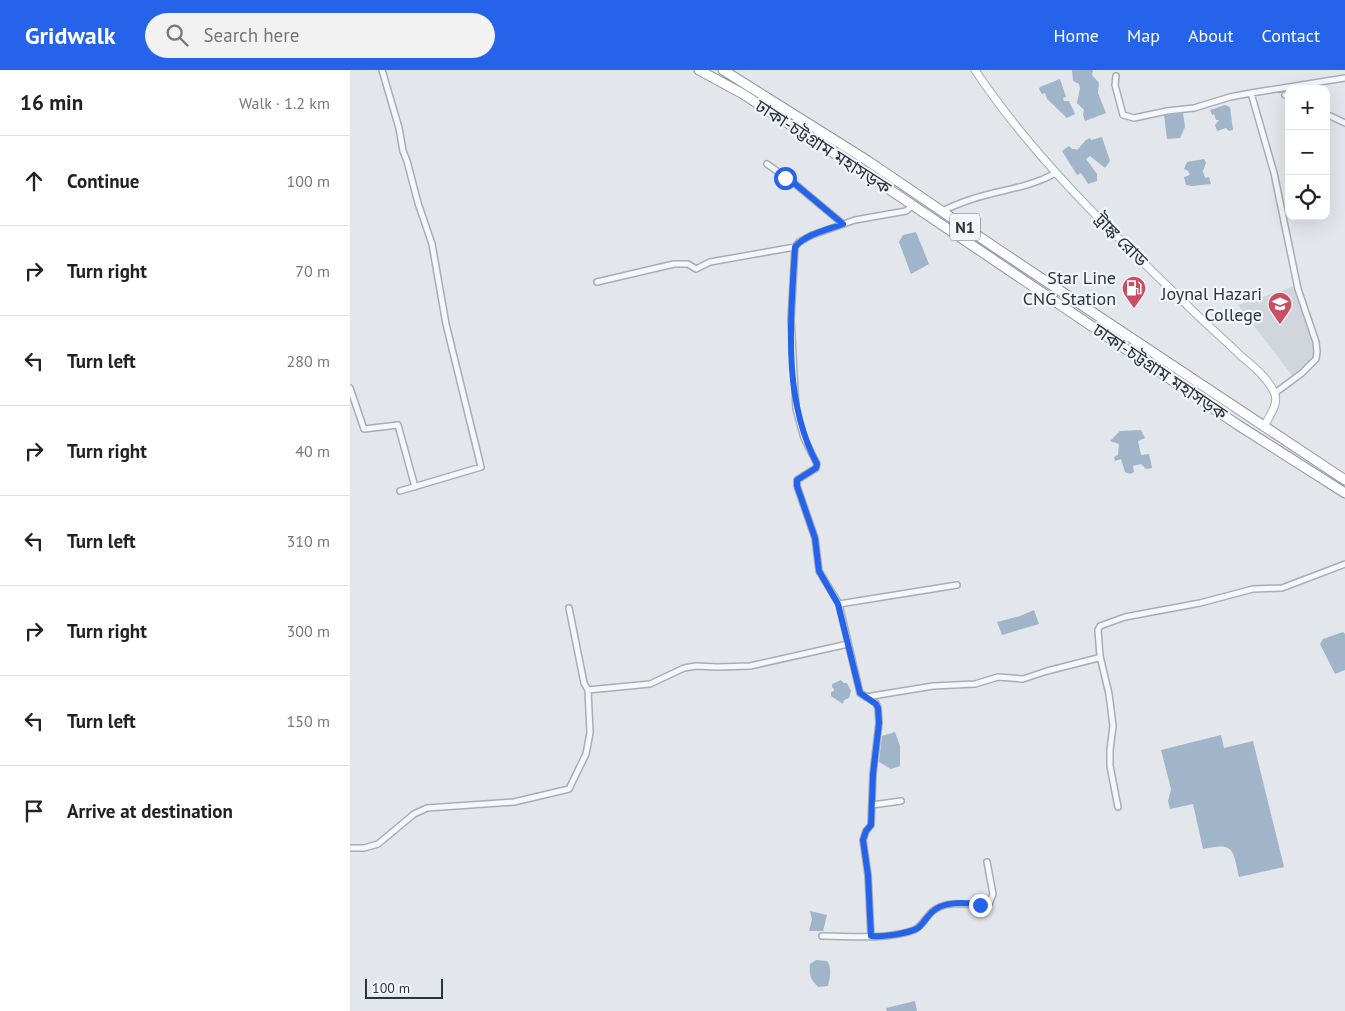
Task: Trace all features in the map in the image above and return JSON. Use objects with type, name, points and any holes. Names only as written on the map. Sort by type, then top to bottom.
[{"type":"highway","name":"ঢাকা-চট্টগ্রাম মহাসড়ক","points":[[699,70],[766,109],[977,248],[1284,456],[1345,493]]},
{"type":"highway","name":"ঢাকা-চট্টগ্রাম মহাসড়ক","points":[[723,70],[868,161],[1345,480]]},
{"type":"highway","points":[[1181,386],[1189,383],[1187,375]]},
{"type":"highway","points":[[1197,397],[1196,388],[1200,386],[1205,387]]},
{"type":"highway","points":[[1284,456],[1292,445]]},
{"type":"main road","name":"ট্রাঙ্ক রোড","points":[[975,70],[1025,139],[1076,195],[1193,311],[1256,369],[1276,393]]},
{"type":"main road","points":[[1264,426],[1277,399],[1276,393]]},
{"type":"street","points":[[382,70],[399,128],[403,151],[432,244],[446,324],[481,467],[400,492]]},
{"type":"street","points":[[1116,76],[1115,85],[1123,115],[1134,118],[1194,108],[1251,93],[1345,78]]},
{"type":"street","points":[[1251,93],[1274,173],[1298,289],[1317,352],[1316,359],[1276,393]]},
{"type":"street","points":[[1330,116],[1345,124]]},
{"type":"street","points":[[766,164],[794,183],[843,224]]},
{"type":"street","points":[[942,212],[961,202],[987,194],[1040,182],[1056,173]]},
{"type":"street","points":[[871,936],[868,875],[863,840],[866,831],[871,825],[873,774],[879,716],[876,704],[860,693],[838,604],[819,571],[815,538],[797,486],[797,480],[816,468],[817,464],[804,438],[796,409],[791,320],[795,247],[799,242],[812,235],[843,224],[906,210],[912,206]]},
{"type":"street","points":[[597,282],[674,264],[688,264],[696,270],[710,262],[795,247]]},
{"type":"street","points":[[350,388],[364,429],[398,425],[415,487]]},
{"type":"street","points":[[1118,808],[1110,766],[1113,726],[1109,694],[1100,656],[1098,630],[1100,626],[1125,617],[1200,603],[1253,589],[1282,588],[1345,564]]},
{"type":"street","points":[[838,604],[957,585]]},
{"type":"street","points":[[350,848],[364,848],[378,844],[414,814],[427,808],[514,802],[569,790],[586,754],[590,734],[588,690],[584,683],[569,608]]},
{"type":"street","points":[[588,690],[650,684],[684,668],[696,666],[717,668],[750,666],[848,644]]},
{"type":"street","points":[[866,698],[933,686],[975,684],[998,678],[1023,679],[1100,656]]},
{"type":"street","points":[[872,805],[901,801]]},
{"type":"street","points":[[822,936],[882,937],[914,930],[920,926],[932,911],[941,906],[959,903],[989,904],[992,894],[987,862]]},
{"type":"shaded area","name":"Joynal Hazari College","points":[[1295,286],[1314,346],[1314,357],[1294,378],[1238,305]]},
{"type":"water","points":[[1072,70],[1093,70],[1092,75],[1099,83],[1098,93],[1106,113],[1085,121],[1084,110],[1077,103],[1079,84],[1073,81]]},
{"type":"water","points":[[1060,79],[1066,97],[1063,98],[1064,101],[1069,101],[1075,114],[1067,118],[1047,99],[1045,93],[1042,94],[1039,89]]},
{"type":"water","points":[[1225,105],[1230,107],[1233,130],[1229,131],[1226,128],[1217,131],[1215,125],[1219,120],[1216,120],[1210,110]]},
{"type":"water","points":[[1183,113],[1185,127],[1180,138],[1167,139],[1164,115]]},
{"type":"water","points":[[1102,137],[1110,161],[1105,168],[1090,156],[1086,159],[1097,174],[1097,181],[1088,184],[1081,173],[1077,175],[1062,151],[1069,146],[1077,150],[1086,140]]},
{"type":"water","points":[[1204,159],[1206,163],[1203,171],[1205,178],[1209,177],[1211,184],[1186,185],[1184,177],[1190,175],[1184,169],[1187,162]]},
{"type":"water","points":[[916,232],[929,264],[911,274],[899,242],[903,235]]},
{"type":"water","points":[[1141,430],[1145,438],[1138,441],[1141,455],[1149,454],[1152,468],[1146,469],[1141,464],[1133,466],[1134,472],[1130,474],[1125,472],[1121,459],[1115,461],[1114,457],[1118,455],[1119,444],[1110,441],[1120,431]]},
{"type":"water","points":[[1034,610],[1039,624],[1002,635],[997,622]]},
{"type":"water","points":[[1343,632],[1345,634],[1345,670],[1335,674],[1320,644],[1323,639]]},
{"type":"water","points":[[841,680],[847,683],[851,691],[849,698],[844,700],[843,704],[831,696],[831,692],[834,691],[832,684]]},
{"type":"water","points":[[895,732],[900,746],[900,766],[891,769],[879,762],[882,736]]},
{"type":"water","points":[[1221,735],[1224,748],[1253,741],[1284,867],[1239,877],[1233,854],[1230,850],[1221,846],[1203,849],[1193,804],[1170,809],[1168,801],[1171,789],[1161,750]]},
{"type":"water","points":[[810,911],[827,915],[823,931],[809,931],[812,919]]},
{"type":"water","points":[[816,960],[829,963],[828,986],[818,987],[812,979],[810,964]]},
{"type":"water","points":[[915,1001],[917,1011],[887,1011],[886,1008]]},
{"type":"place","name":"Star Line CNG Station","points":[[1134,309]]},
{"type":"place","name":"Joynal Hazari College","points":[[1280,325]]},
{"type":"route","points":[[785,178],[794,183],[843,224],[812,235],[799,242],[795,247],[791,320],[796,409],[804,438],[817,464],[816,468],[797,480],[797,486],[815,538],[819,571],[838,604],[860,693],[876,704],[878,708],[879,723],[873,774],[871,825],[866,831],[863,840],[868,875],[871,936],[882,937],[914,930],[920,926],[932,911],[941,906],[959,903],[980,905]]}]
